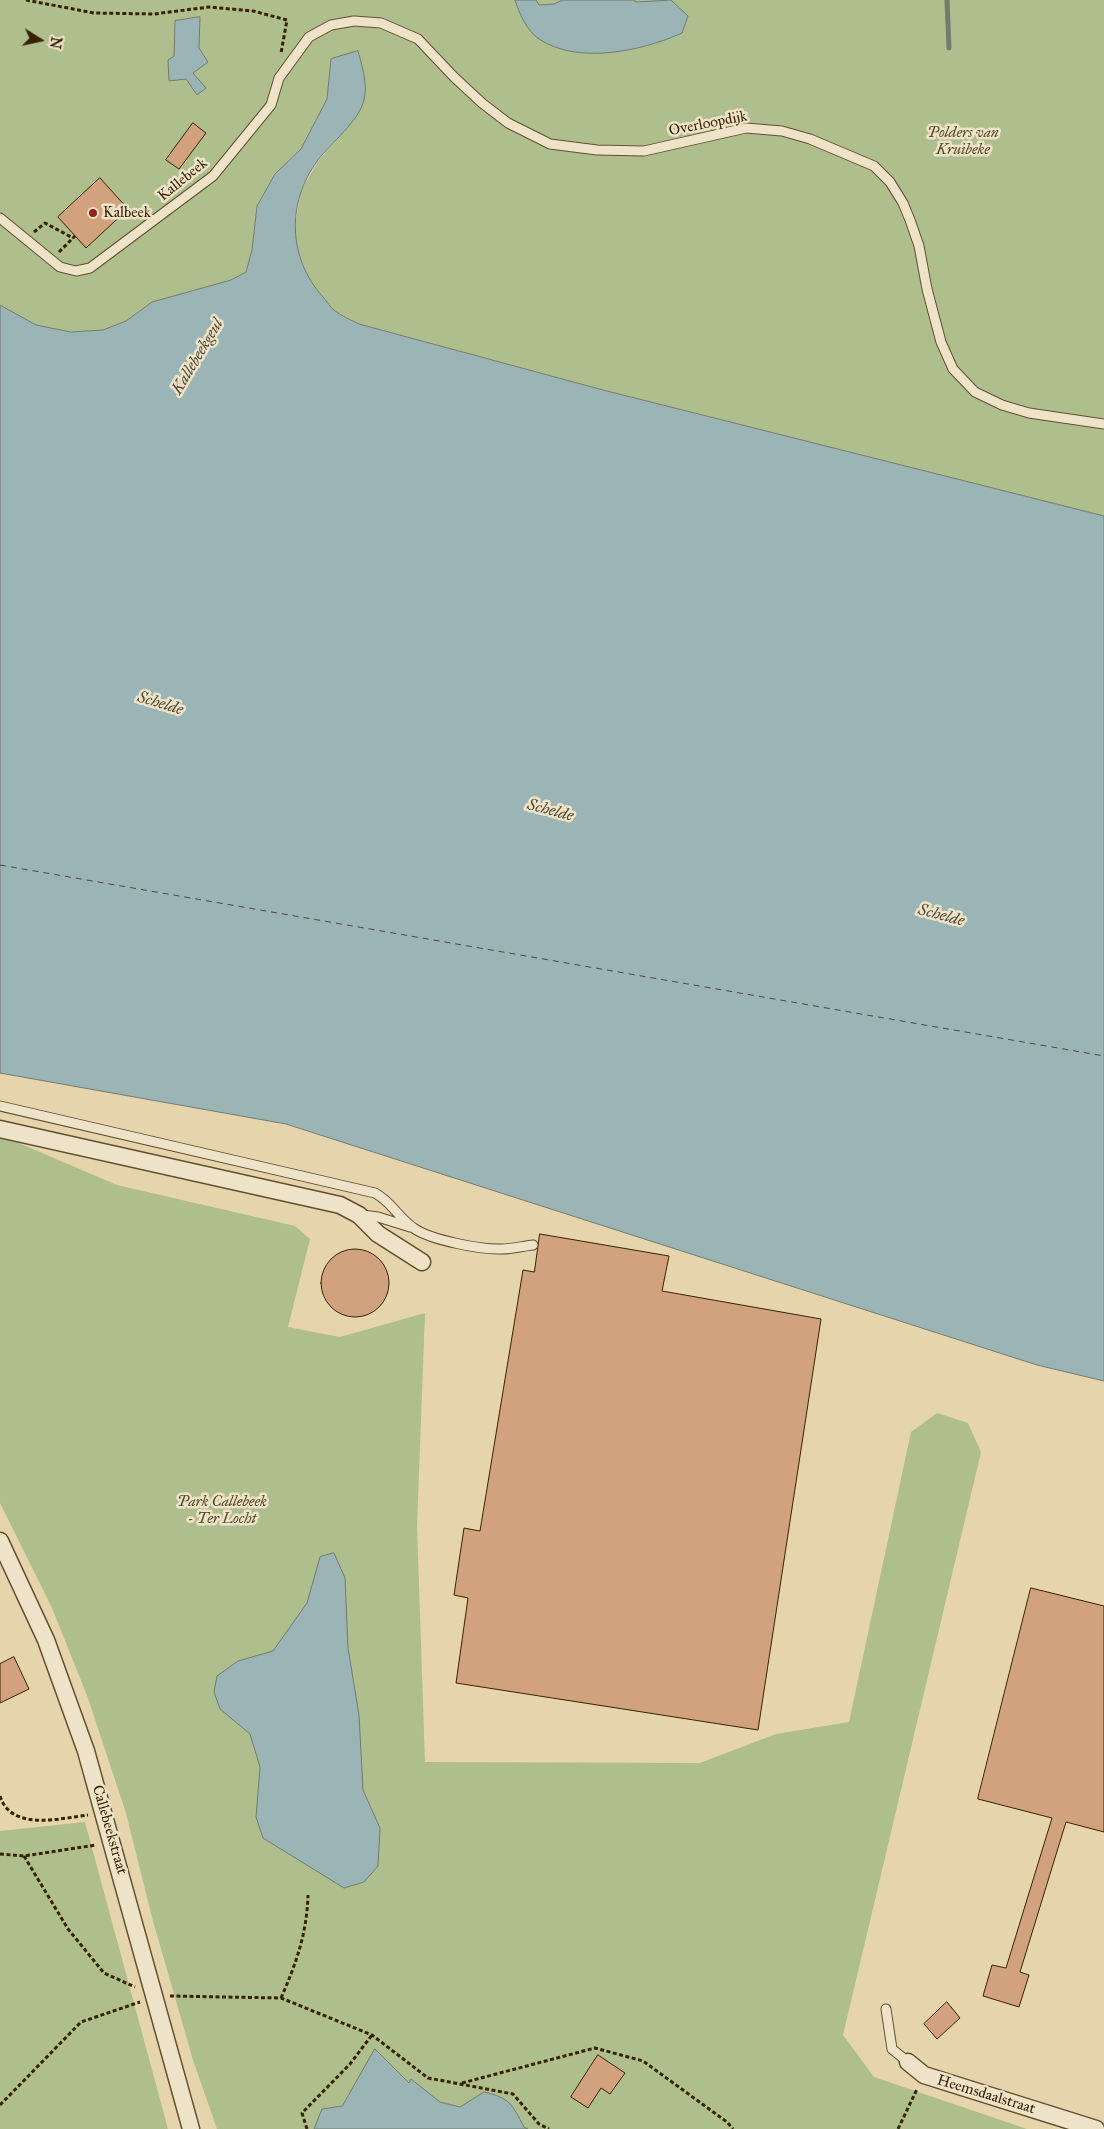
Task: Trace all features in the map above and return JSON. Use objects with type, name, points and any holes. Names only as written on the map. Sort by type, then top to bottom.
[{"type":"street","points":[[0,1129],[340,1205],[359,1215],[378,1234],[422,1262]]},
{"type":"street","name":"Callebeekstraat","points":[[0,1541],[46,1640],[66,1692],[104,1812],[191,2129]]},
{"type":"street","name":"Heemsdaalstraat","points":[[908,2062],[924,2076],[1096,2129]]},
{"type":"lane","name":"Overloopdijk","points":[[280,78],[309,37],[331,25],[354,21],[381,23],[418,39],[482,103],[508,123],[550,144],[597,150],[644,151],[746,128],[782,131],[837,149],[874,166],[890,182],[903,203],[919,246],[926,288],[941,342],[953,369],[975,392],[1002,405],[1029,413],[1104,424]]},
{"type":"lane","name":"Kallebeek","points":[[0,218],[60,267],[76,271],[90,268],[213,176],[271,105],[280,78]]},
{"type":"lane","points":[[0,1106],[375,1193],[386,1198],[414,1229]]},
{"type":"lane","points":[[359,1215],[378,1217],[414,1229],[428,1236],[455,1242],[501,1249],[533,1245]]},
{"type":"lane","points":[[886,2010],[892,2049],[908,2062]]},
{"type":"path","points":[[26,0],[94,13],[154,14],[209,7],[252,10],[280,17],[287,20],[281,51],[280,78]]},
{"type":"path","points":[[26,239],[45,223],[74,237],[61,250]]},
{"type":"path","points":[[0,1796],[2,1802],[11,1812],[38,1821],[104,1812]]},
{"type":"path","points":[[0,1854],[24,1856],[112,1843]]},
{"type":"path","points":[[24,1856],[68,1929],[104,1973],[156,1996]]},
{"type":"path","points":[[281,1998],[296,1965],[307,1912],[308,1895]]},
{"type":"path","points":[[0,2105],[82,2022],[156,1996],[281,1998],[372,2035],[428,2078],[513,2094],[539,2124],[549,2129]]},
{"type":"path","points":[[307,2129],[302,2113],[350,2064],[372,2035]]},
{"type":"path","points":[[459,2083],[595,2048],[643,2061],[727,2122],[733,2129]]},
{"type":"path","points":[[898,2129],[924,2076]]},
{"type":"green space","name":"Polders van Kruibeke","points":[[0,0],[1104,0],[1104,516],[603,390],[359,324],[335,311],[313,286],[298,256],[294,232],[301,191],[318,161],[348,127],[331,59],[327,99],[301,149],[275,174],[257,206],[252,250],[246,272],[231,280],[152,302],[126,321],[103,330],[71,332],[36,325],[0,305]]},
{"type":"green space","name":"Park Callebeek - Ter Locht","points":[[0,1135],[117,1185],[295,1226],[310,1239],[288,1327],[340,1337],[425,1313],[417,1526],[425,1762],[700,1763],[776,1734],[849,1722],[911,1432],[937,1413],[968,1423],[981,1452],[843,2035],[874,2077],[1027,2129],[217,2129],[193,2060],[153,1921],[126,1813],[88,1698],[52,1608],[0,1503]]},
{"type":"green space","points":[[85,1822],[168,2129],[0,2129],[0,1831]]},
{"type":"water","points":[[515,0],[536,0],[539,5],[554,4],[563,0],[633,0],[637,2],[671,0],[688,16],[682,33],[648,45],[610,52],[572,52],[555,47],[535,36],[524,21]]},
{"type":"water","points":[[200,17],[199,48],[208,62],[193,73],[206,88],[197,95],[186,79],[169,81],[168,60],[174,56],[175,21]]},
{"type":"water","points":[[358,51],[365,88],[361,108],[351,124],[318,160],[300,194],[296,212],[295,230],[303,265],[311,282],[330,307],[338,313],[359,324],[603,390],[1104,516],[1104,1381],[1037,1365],[286,1124],[0,1073],[0,305],[36,325],[71,332],[103,330],[126,321],[152,302],[231,280],[246,272],[252,250],[257,206],[275,174],[301,149],[327,99],[331,59]]},
{"type":"water","points":[[334,1553],[345,1578],[348,1648],[359,1715],[363,1790],[380,1828],[378,1866],[364,1882],[344,1888],[263,1838],[256,1817],[260,1767],[250,1734],[220,1709],[214,1692],[217,1676],[238,1661],[273,1651],[307,1603],[320,1557]]},
{"type":"water","points":[[375,2049],[409,2083],[411,2079],[440,2102],[460,2107],[484,2092],[493,2094],[505,2100],[513,2107],[524,2127],[528,2129],[314,2129],[322,2109],[342,2106]]},
{"type":"building","points":[[193,123],[206,133],[179,169],[166,160]]},
{"type":"building","name":"Kalbeek","points":[[100,178],[128,209],[86,248],[58,217]]},
{"type":"building","points":[[540,1234],[669,1256],[662,1291],[821,1319],[758,1730],[456,1683],[468,1598],[454,1595],[464,1528],[480,1531],[523,1270],[534,1272]]},
{"type":"building","points":[[355,1249],[368,1252],[379,1259],[386,1270],[389,1283],[386,1296],[379,1307],[368,1314],[355,1317],[342,1314],[331,1307],[324,1296],[321,1283],[324,1270],[331,1259],[342,1252]]},
{"type":"building","points":[[1031,1588],[1104,1606],[1104,1832],[1066,1822],[1020,1972],[1029,1975],[1019,2007],[983,1996],[992,1965],[1006,1968],[1052,1818],[978,1799]]},
{"type":"building","points":[[14,1657],[29,1689],[0,1703],[0,1664]]},
{"type":"building","points":[[947,2002],[960,2018],[937,2039],[924,2024]]},
{"type":"building","points":[[598,2055],[625,2073],[610,2094],[601,2088],[588,2108],[571,2097]]},
{"type":"waterway","points":[[947,0],[949,48]]},
{"type":"ferry route","points":[[0,865],[1104,1056]]},
{"type":"place","name":"Kalbeek","points":[[93,213]]},
{"type":"water label","name":"Kallebeekgeul","points":[[198,357]]},
{"type":"water label","name":"Schelde","points":[[160,704]]},
{"type":"water label","name":"Schelde","points":[[550,811]]},
{"type":"water label","name":"Schelde","points":[[941,916]]}]
